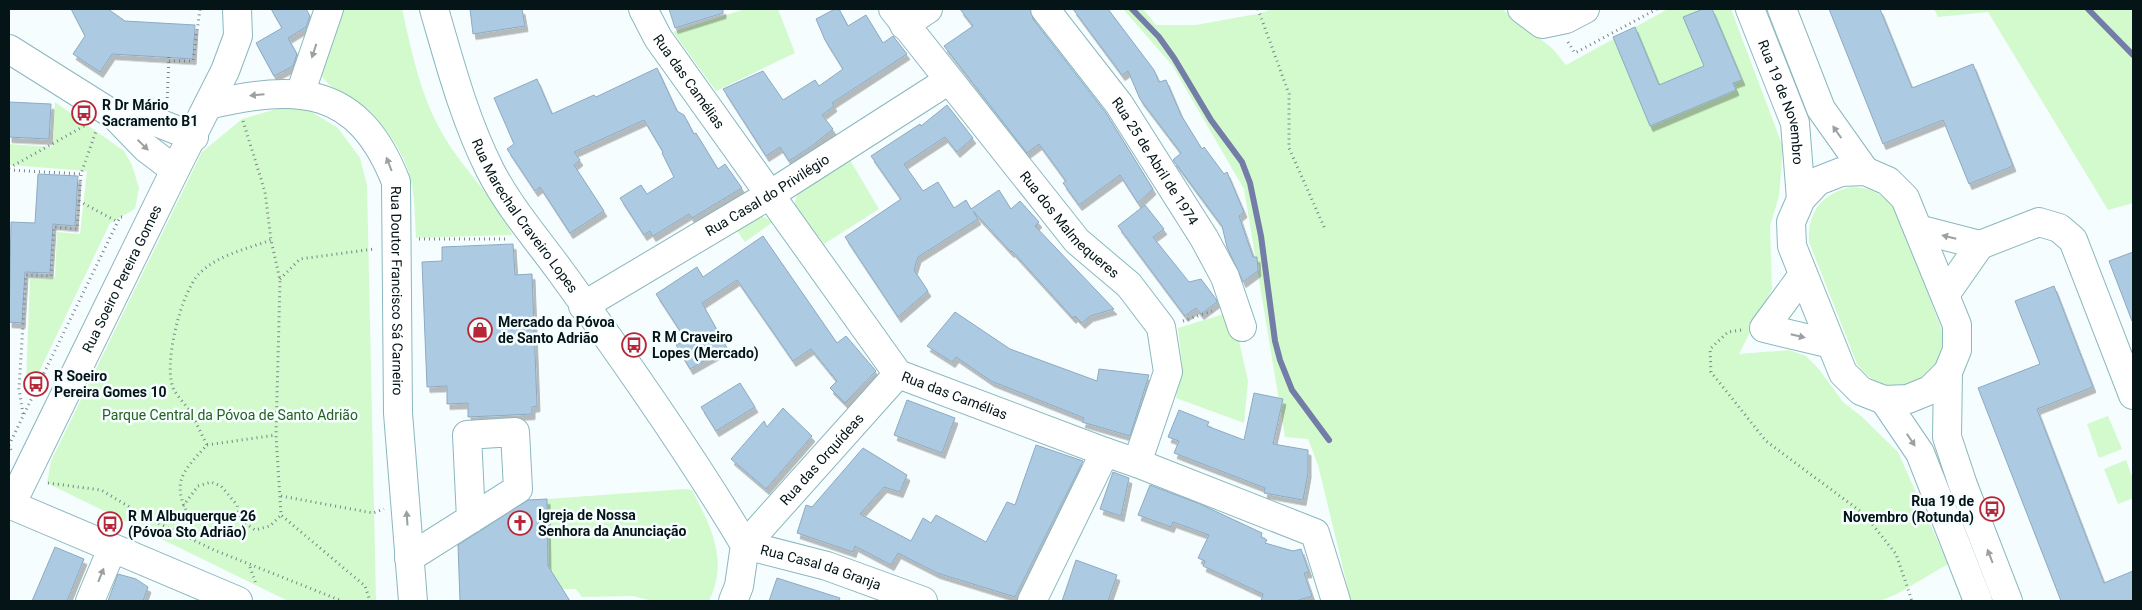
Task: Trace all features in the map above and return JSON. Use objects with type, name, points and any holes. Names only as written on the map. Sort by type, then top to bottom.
[{"type":"street","name":"Rua Soeiro Pereira Gomes","points":[[10,504],[29,470],[225,71],[238,36],[236,9]]},
{"type":"street","points":[[300,94],[329,9]]},
{"type":"street","name":"Rua Marechal Craveiro Lopes","points":[[434,9],[466,119],[490,171],[534,239],[561,272],[697,468],[745,545]]},
{"type":"street","name":"Rua das Camélias","points":[[643,9],[658,38],[898,374],[1105,452],[1137,462],[1315,533],[1336,601]]},
{"type":"street","points":[[898,17],[928,9]]},
{"type":"street","name":"Rua 25 de Abril de 1974","points":[[1045,9],[1119,104],[1204,238],[1225,277],[1242,327]]},
{"type":"street","points":[[1522,9],[1542,24],[1560,21],[1586,9]]},
{"type":"street","name":"Rua 19 de Novembro","points":[[1750,9],[1795,123],[1801,199]]},
{"type":"street","points":[[1782,9],[1821,109],[1865,171]]},
{"type":"street","name":"Rua dos Malmequeres","points":[[898,17],[1077,241],[1129,285],[1161,327],[1168,372],[1137,462]]},
{"type":"street","points":[[9,49],[105,116],[175,170]]},
{"type":"street","name":"Rua Casal do Privilégio","points":[[584,306],[771,194],[949,80]]},
{"type":"street","name":"Rua Doutor Francisco Sá Carneiro","points":[[208,105],[248,96],[300,94],[321,97],[351,113],[386,156],[396,182],[398,239],[398,413],[413,601]]},
{"type":"street","points":[[105,116],[166,126],[194,137]]},
{"type":"street","name":"Rua 19 de Novembro","points":[[1948,372],[1930,390],[1908,399],[1884,400],[1861,391],[1843,374],[1792,246],[1792,222],[1801,199],[1818,181],[1841,172],[1865,171],[1888,180],[1905,198],[1957,325],[1957,350],[1948,372],[1947,437],[1962,485],[2008,601]]},
{"type":"street","points":[[1944,295],[1980,245],[2039,222],[2059,228],[2073,240],[2133,395]]},
{"type":"street","points":[[1918,229],[1980,245]]},
{"type":"street","points":[[1804,275],[1764,328],[1831,344]]},
{"type":"street","name":"Rua das Orquídeas","points":[[745,545],[898,374]]},
{"type":"street","points":[[1884,400],[1920,453],[1978,601]]},
{"type":"street","points":[[1032,601],[1105,452]]},
{"type":"street","points":[[10,504],[238,601]]},
{"type":"street","points":[[410,558],[471,519]]},
{"type":"street","points":[[736,594],[745,545]]},
{"type":"street","name":"Rua Casal da Granja","points":[[745,545],[827,566],[923,601]]},
{"type":"street","points":[[90,601],[112,549]]},
{"type":"path","points":[[166,126],[169,59],[193,61],[200,9]]},
{"type":"path","points":[[1258,9],[1289,94],[1289,148],[1325,229]]},
{"type":"path","points":[[1560,21],[1574,53],[1657,9]]},
{"type":"path","points":[[183,506],[198,486],[212,482],[221,486],[237,505],[241,520],[255,530],[270,526],[281,515],[282,496],[276,435],[280,280],[270,240],[265,192],[242,119],[248,96]]},
{"type":"path","points":[[9,169],[105,116]]},
{"type":"path","points":[[24,415],[19,389],[26,275],[52,276],[54,227],[77,229],[81,174],[105,116]]},
{"type":"path","points":[[9,169],[81,174]]},
{"type":"path","points":[[79,201],[118,222]]},
{"type":"path","points":[[280,280],[300,259],[368,252],[398,239],[534,239]]},
{"type":"path","points":[[207,445],[189,410],[173,389],[170,361],[176,328],[186,296],[198,274],[219,259],[270,240]]},
{"type":"path","points":[[1178,322],[1222,308],[1220,302],[1231,295]]},
{"type":"path","points":[[1764,328],[1728,332],[1710,350],[1711,372],[1766,441],[1864,514],[1896,554],[1912,601]]},
{"type":"path","points":[[181,534],[192,522],[183,506],[179,490],[185,469],[207,445],[276,435]]},
{"type":"path","points":[[29,470],[47,483],[101,490],[181,534],[250,566],[342,601]]},
{"type":"path","points":[[282,496],[373,513],[406,502]]},
{"type":"path","points":[[281,515],[365,586],[370,601]]},
{"type":"green space","points":[[341,9],[402,9],[423,92],[437,123],[453,150],[490,198],[512,235],[416,238],[415,208],[411,182],[408,170],[396,145],[370,111],[335,89],[323,78],[319,71]]},
{"type":"green space","points":[[745,9],[778,9],[795,53],[716,91],[673,32]]},
{"type":"green space","points":[[1123,9],[1143,9],[1156,25],[1196,25],[1262,13],[1271,9],[1502,9],[1552,48],[1566,65],[1668,9],[1731,9],[1783,147],[1779,196],[1770,226],[1772,289],[1739,354],[1789,350],[1806,356],[1818,368],[1843,402],[1861,416],[1898,452],[1948,564],[1897,594],[1880,601],[1351,601],[1318,465],[1308,439],[1285,437],[1244,189],[1172,65]]},
{"type":"green space","points":[[1934,9],[2133,9],[2133,203],[2108,210],[1988,12],[1938,17]]},
{"type":"green space","points":[[55,102],[124,151],[132,165],[139,188],[135,209],[110,223],[31,389],[26,383],[30,279],[55,278],[57,232],[80,234],[87,171],[9,165],[9,144],[52,147]]},
{"type":"green space","name":"Parque Central da Póvoa de Santo Adrião","points":[[280,108],[307,109],[338,128],[360,158],[367,185],[376,601],[288,601],[47,483],[51,461],[202,152],[242,119]]},
{"type":"green space","points":[[850,160],[879,209],[824,244],[794,204],[799,189]]},
{"type":"green space","points":[[1851,187],[1864,188],[1876,192],[1895,208],[1942,330],[1942,348],[1936,364],[1926,376],[1914,383],[1899,387],[1884,385],[1870,377],[1857,364],[1809,242],[1811,222],[1818,206],[1832,194]]},
{"type":"green space","points":[[762,216],[773,222],[745,242],[737,231]]},
{"type":"green space","points":[[1227,313],[1237,332],[1248,381],[1244,423],[1176,398],[1182,364],[1178,328]]},
{"type":"green space","points":[[2108,416],[2122,449],[2099,458],[2087,424]]},
{"type":"green space","points":[[2126,460],[2133,479],[2133,498],[2118,504],[2104,469]]},
{"type":"green space","points":[[692,490],[715,544],[717,572],[715,586],[709,601],[652,601],[633,596],[582,597],[576,589],[562,589],[548,566],[547,499]]},
{"type":"building","points":[[71,9],[108,9],[125,21],[195,25],[193,59],[112,54],[100,72],[73,54],[85,36]]},
{"type":"building","points":[[271,9],[306,9],[310,16],[306,27],[288,38],[297,54],[293,66],[274,76],[256,43],[282,28]]},
{"type":"building","points":[[470,9],[522,9],[525,26],[473,34]]},
{"type":"building","points":[[669,9],[723,9],[723,13],[675,28]]},
{"type":"building","points":[[835,9],[839,9],[848,26],[866,15],[883,43],[893,36],[907,54],[832,103],[834,106],[822,115],[833,129],[812,146],[789,161],[780,147],[766,156],[723,89],[763,71],[783,100],[815,80],[819,86],[843,69],[825,40],[816,19]]},
{"type":"building","points":[[960,9],[1030,9],[1033,19],[1106,113],[1153,189],[1138,203],[1120,175],[1079,205],[1063,183],[1066,181],[1039,144],[1027,153],[944,46],[973,26]]},
{"type":"building","points":[[1073,9],[1108,9],[1154,70],[1159,82],[1166,80],[1181,115],[1202,149],[1204,147],[1224,174],[1227,172],[1244,212],[1239,216],[1253,257],[1257,257],[1258,271],[1243,282],[1227,247],[1222,226],[1173,160],[1181,153],[1140,99],[1128,71],[1122,75]]},
{"type":"building","points":[[1703,9],[1712,9],[1742,80],[1733,83],[1736,90],[1650,126],[1613,37],[1635,27],[1659,85],[1704,66],[1683,17]]},
{"type":"building","points":[[1829,9],[1880,9],[1912,88],[1973,64],[2013,166],[1969,184],[1943,120],[1883,144]]},
{"type":"building","points":[[657,68],[677,111],[684,115],[694,134],[696,133],[718,169],[725,164],[742,188],[692,218],[689,214],[653,236],[650,231],[644,235],[620,198],[641,185],[647,194],[674,177],[663,152],[644,120],[574,152],[580,160],[574,165],[604,211],[570,233],[540,187],[535,191],[507,149],[514,144],[494,98],[537,79],[552,114],[594,95],[596,97]]},
{"type":"building","points":[[9,102],[51,104],[49,139],[9,137]]},
{"type":"building","points":[[947,105],[973,138],[957,152],[945,137],[904,164],[923,191],[938,182],[954,208],[966,200],[971,209],[999,190],[1011,209],[1020,201],[1039,222],[1035,226],[1114,309],[1090,316],[1082,323],[1075,316],[1073,318],[973,211],[978,219],[918,257],[914,270],[928,291],[898,317],[845,237],[901,199],[871,156],[920,124],[921,126]]},
{"type":"building","points":[[38,174],[78,176],[75,226],[53,224],[50,273],[25,272],[22,323],[9,322],[11,222],[35,223]]},
{"type":"building","points":[[1145,205],[1164,229],[1153,237],[1189,282],[1201,279],[1216,299],[1217,302],[1201,314],[1196,308],[1185,316],[1118,226]]},
{"type":"building","points":[[763,236],[837,343],[846,336],[876,371],[845,403],[830,388],[837,381],[811,349],[793,361],[737,280],[702,303],[727,348],[690,369],[676,345],[686,340],[656,294],[697,267],[703,277]]},
{"type":"building","name":"Mercado da Póvoa de Santo Adrião","points":[[513,244],[515,275],[532,274],[537,406],[532,407],[532,414],[468,417],[468,403],[447,404],[447,386],[427,387],[422,262],[442,261],[442,247]]},
{"type":"building","points":[[2133,252],[2133,321],[2132,321],[2109,261]]},
{"type":"building","points":[[2054,286],[2093,387],[2037,409],[2104,583],[2133,571],[2133,601],[2061,601],[1978,388],[2040,364],[2015,301]]},
{"type":"building","points":[[955,312],[1010,349],[1097,381],[1099,369],[1149,375],[1130,436],[1082,422],[1084,418],[991,381],[956,357],[952,362],[927,346]]},
{"type":"building","points":[[740,383],[755,407],[716,431],[701,407]]},
{"type":"building","points":[[1254,393],[1283,399],[1273,444],[1308,450],[1308,473],[1303,500],[1264,493],[1265,488],[1174,453],[1179,441],[1168,437],[1179,410],[1209,422],[1207,426],[1244,440]]},
{"type":"building","points":[[907,400],[955,418],[942,453],[894,435]]},
{"type":"building","points":[[783,408],[812,436],[766,489],[731,459],[764,421],[767,427]]},
{"type":"building","points":[[1036,445],[1083,461],[1015,597],[937,573],[898,553],[891,565],[855,546],[853,552],[797,533],[806,505],[812,507],[863,448],[907,475],[900,492],[884,487],[860,514],[911,541],[923,518],[931,523],[936,515],[986,542],[1007,502],[1015,505]]},
{"type":"building","points":[[1113,472],[1129,478],[1121,516],[1100,509]]},
{"type":"building","points":[[1150,485],[1200,504],[1262,533],[1261,537],[1267,540],[1265,543],[1293,551],[1301,549],[1309,572],[1304,573],[1312,596],[1296,601],[1261,601],[1263,594],[1203,566],[1205,561],[1198,558],[1209,535],[1173,522],[1171,527],[1138,515]]},
{"type":"building","name":"Igreja de Nossa Senhora da Anunciação","points":[[547,499],[548,566],[570,601],[460,601],[458,545],[528,500]]},
{"type":"building","points":[[55,547],[84,559],[67,601],[32,601]]},
{"type":"building","points":[[1076,560],[1117,575],[1108,601],[1062,601]]},
{"type":"building","points":[[118,574],[136,579],[148,587],[143,601],[108,601]]},
{"type":"building","points":[[777,578],[840,598],[839,601],[769,601]]},
{"type":"waterway","points":[[1132,9],[1159,37],[1174,58],[1211,120],[1242,162],[1250,183],[1261,236],[1275,341],[1280,360],[1292,390],[1329,440]]},
{"type":"waterway","points":[[2088,9],[2133,55]]},
{"type":"place","name":"R Dr Mário Sacramento B1","points":[[84,113]]},
{"type":"place","name":"Mercado da Póvoa de Santo Adrião","points":[[480,330]]},
{"type":"place","name":"R M Craveiro Lopes (Mercado)","points":[[634,345]]},
{"type":"place","name":"R Soeiro Pereira Gomes 10","points":[[36,384]]},
{"type":"place","name":"Rua 19 de Novembro (Rotunda)","points":[[1992,509]]},
{"type":"place","name":"Igreja de Nossa Senhora da Anunciação","points":[[520,523]]},
{"type":"place","name":"R M Albuquerque 26 (Póvoa Sto Adrião)","points":[[110,524]]}]
